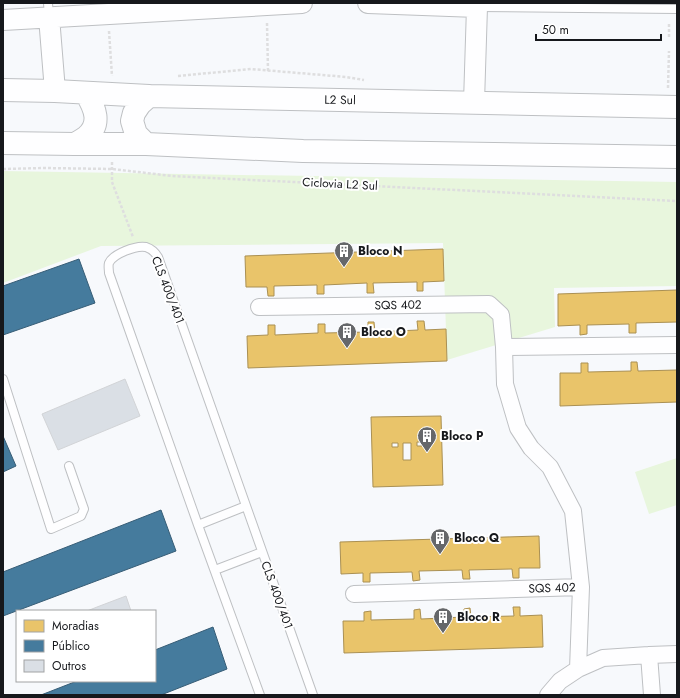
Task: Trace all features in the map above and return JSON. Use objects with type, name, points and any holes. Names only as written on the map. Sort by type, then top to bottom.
[{"type":"main road","name":"L2 Sul","points":[[3,90],[86,93],[110,82],[149,96],[474,102],[672,98]]},
{"type":"main road","points":[[75,144],[87,136],[93,128],[96,118],[92,103],[86,93]]},
{"type":"main road","points":[[146,144],[136,134],[132,121],[134,113],[140,104],[149,96]]},
{"type":"main road","points":[[3,143],[146,144],[303,151],[677,157]]},
{"type":"street","points":[[3,20],[49,10],[108,14],[209,6],[302,3]]},
{"type":"street","points":[[368,3],[477,7],[474,102]]},
{"type":"street","points":[[49,10],[55,91]]},
{"type":"street","name":"SQS 402","points":[[258,307],[489,304],[501,315],[505,384],[518,428],[531,448],[550,467],[573,511],[581,587],[578,669]]},
{"type":"street","points":[[504,347],[677,345]]},
{"type":"street","name":"SQS 402","points":[[354,594],[581,587]]},
{"type":"street","points":[[548,695],[560,681],[578,669],[603,658],[677,654]]},
{"type":"street","points":[[649,655],[652,695]]},
{"type":"lane","points":[[477,7],[677,9]]},
{"type":"lane","name":"CLS 400/401","points":[[260,695],[109,273],[109,264],[115,256],[137,247],[146,247],[153,250],[158,257],[313,695]]},
{"type":"lane","points":[[3,379],[51,529],[81,516],[84,509],[69,466]]},
{"type":"lane","points":[[198,525],[246,506]]},
{"type":"lane","points":[[215,570],[262,552]]},
{"type":"path","points":[[267,5],[268,70]]},
{"type":"path","points":[[108,14],[110,82]]},
{"type":"path","points":[[669,22],[669,37]]},
{"type":"path","points":[[669,51],[672,98]]},
{"type":"path","points":[[175,76],[251,69],[365,80]]},
{"type":"path","points":[[112,144],[112,182],[137,247]]},
{"type":"path","name":"Ciclovia L2 Sul","points":[[3,169],[112,169],[172,176],[677,201]]},
{"type":"green space","points":[[3,171],[677,182],[677,286],[554,288],[555,327],[447,360],[443,243],[101,246],[3,283]]},
{"type":"green space","points":[[677,458],[677,505],[649,514],[635,472]]},
{"type":"building: Moradias","name":"Bloco N","points":[[443,249],[444,281],[423,282],[423,291],[417,291],[417,282],[373,283],[374,293],[367,293],[367,283],[324,285],[324,294],[317,294],[317,285],[274,286],[274,296],[268,296],[267,287],[246,287],[245,256]]},
{"type":"building: Moradias","points":[[677,290],[677,322],[636,323],[636,333],[629,333],[629,324],[587,325],[587,334],[580,335],[580,325],[558,326],[558,294]]},
{"type":"building: Moradias","name":"Bloco O","points":[[417,321],[424,321],[425,330],[446,329],[447,361],[248,368],[247,336],[268,335],[268,325],[275,325],[275,335],[318,333],[318,324],[325,324],[325,333],[368,332],[368,322],[374,322],[375,332],[418,330]]},
{"type":"building: Moradias","points":[[631,362],[637,362],[638,371],[677,370],[677,402],[560,406],[560,373],[581,373],[581,363],[588,363],[588,372],[631,371]]},
{"type":"building: Moradias","name":"Bloco P","points":[[441,416],[443,485],[373,487],[371,417]],"holes":[[[417,442],[422,442],[422,446],[417,446]],[[392,443],[398,443],[398,447],[392,447]],[[403,443],[411,443],[411,460],[403,460]]]},
{"type":"building: Moradias","name":"Bloco Q","points":[[539,536],[540,568],[519,568],[519,578],[513,578],[512,569],[469,570],[470,579],[463,579],[462,570],[419,571],[420,580],[413,581],[412,572],[370,573],[370,582],[363,582],[363,573],[341,574],[340,542]]},
{"type":"building: Moradias","name":"Bloco R","points":[[513,607],[520,607],[520,616],[542,615],[543,647],[344,653],[343,621],[364,621],[364,612],[371,611],[371,620],[414,619],[414,610],[420,609],[421,619],[464,617],[464,609],[470,608],[471,617],[514,616]]},
{"type":"building: Público","points":[[79,259],[95,303],[3,335],[3,286]]},
{"type":"building: Público","points":[[3,436],[16,466],[3,472]]},
{"type":"building: Público","points":[[161,510],[176,551],[3,616],[3,572]]},
{"type":"building: Público","points":[[213,627],[227,669],[161,695],[41,695],[74,682],[156,682],[156,650]]},
{"type":"building: Outros","points":[[125,379],[140,416],[58,450],[42,414]]},
{"type":"building: Outros","points":[[126,596],[131,610],[90,610]]},
{"type":"place","name":"Bloco N","points":[[344,268]]},
{"type":"place","name":"Bloco O","points":[[347,349]]},
{"type":"place","name":"Bloco P","points":[[427,453]]},
{"type":"place","name":"Bloco Q","points":[[440,555]]},
{"type":"place","name":"Bloco R","points":[[443,634]]}]
